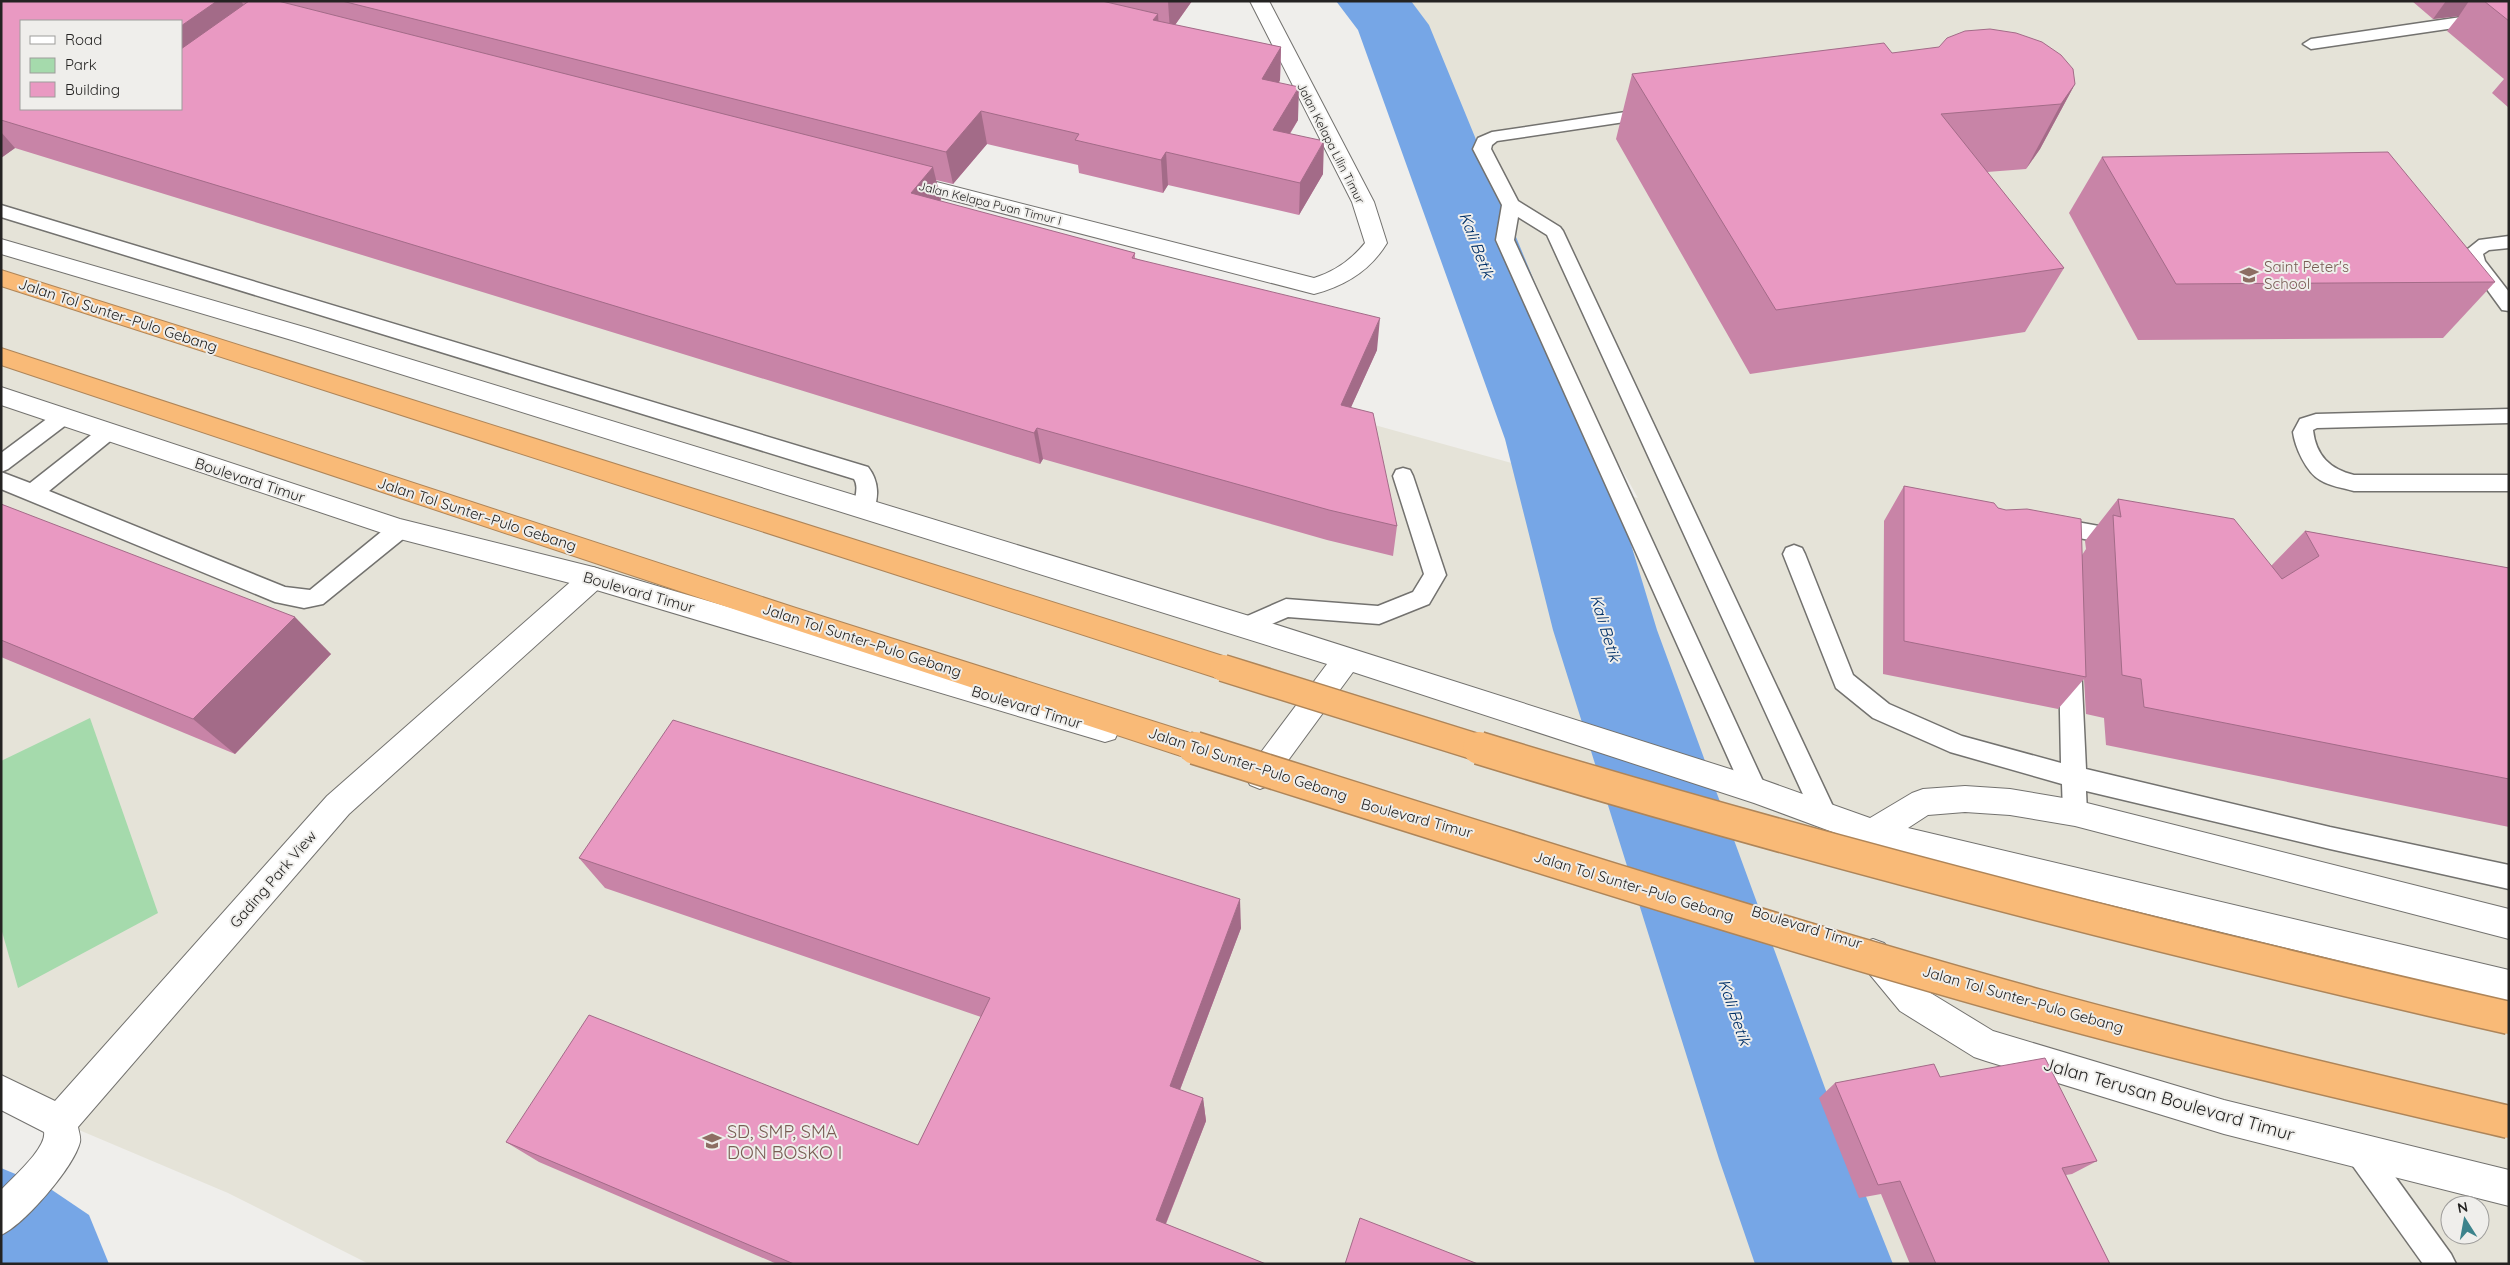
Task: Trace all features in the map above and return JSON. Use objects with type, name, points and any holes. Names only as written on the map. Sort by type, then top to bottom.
[{"type":"highway","name":"Jalan Tol Sunter–Pulo Gebang","points":[[1,278],[1507,758],[1821,848],[2248,959],[2509,1018]]},
{"type":"highway","name":"Jalan Tol Sunter–Pulo Gebang","points":[[1,356],[796,619],[1668,898],[2035,1004],[2292,1072],[2509,1122]]},
{"type":"main road","name":"Jalan Kelapa Lilin Timur","points":[[1259,1],[1282,64],[1363,202],[1376,243],[1368,256],[1325,284],[1314,286]]},
{"type":"main road","name":"Jalan Kelapa Puan Timur I","points":[[879,175],[1314,286]]},
{"type":"main road","points":[[1,246],[304,335],[1246,626],[1603,743],[1756,790],[1873,833],[2509,986]]},
{"type":"main road","name":"Boulevard Timur","points":[[1,396],[107,433],[400,529],[592,578],[1260,776],[1595,866],[1749,909],[1864,944],[2354,1080],[2509,1114]]},
{"type":"main road","name":"Gading Park View","points":[[60,1122],[338,805],[592,578]]},
{"type":"main road","points":[[1260,776],[1347,659]]},
{"type":"main road","points":[[1873,833],[1923,802],[1965,798],[2010,802],[2075,813],[2509,924]]},
{"type":"main road","name":"Jalan Terusan Boulevard Timur","points":[[1864,944],[1912,1000],[1986,1045],[2224,1117],[2509,1188]]},
{"type":"main road","points":[[1,1092],[60,1122],[63,1141],[51,1162],[1,1217]]},
{"type":"lane","points":[[2311,44],[2509,15]]},
{"type":"lane","points":[[1666,111],[1492,137],[1484,142],[1482,149],[1511,205],[1554,231],[1654,452],[1826,817]]},
{"type":"lane","points":[[1511,205],[1505,240],[1756,790]]},
{"type":"lane","points":[[1,211],[861,473],[866,478],[868,484],[864,509]]},
{"type":"lane","points":[[2509,242],[2485,244],[2473,252],[2476,262],[2509,305]]},
{"type":"lane","points":[[2509,416],[2316,421],[2307,424],[2303,429],[2303,436],[2320,471],[2329,477],[2354,483],[2509,483]]},
{"type":"lane","points":[[1,464],[63,417]]},
{"type":"lane","points":[[33,493],[107,433]]},
{"type":"lane","points":[[1246,626],[1286,608],[1379,615],[1421,598],[1436,575],[1403,476]]},
{"type":"lane","points":[[1,480],[283,596],[304,599],[315,598],[400,529]]},
{"type":"lane","points":[[2060,535],[2144,542]]},
{"type":"lane","points":[[1794,554],[1844,680],[1881,711],[1958,745],[2073,777],[2330,838],[2509,877]]},
{"type":"lane","points":[[2069,647],[2075,813]]},
{"type":"lane","points":[[2360,1152],[2441,1264]]},
{"type":"shaded area","points":[[1362,1],[2509,1],[2509,1264],[369,1264],[228,1193],[1,1097],[1,44],[20,110],[182,110],[182,94],[1638,498],[1425,120]]},
{"type":"green space","points":[[90,718],[158,913],[18,988],[1,928],[1,761]]},
{"type":"building","points":[[1,1],[217,1],[182,25],[182,20],[20,20],[20,110],[182,110],[182,48],[249,1],[278,1],[933,167],[911,193],[1135,253],[1132,258],[1380,318],[1341,405],[1373,413],[1397,526],[1329,510],[1037,428],[1034,433],[1,120]]},
{"type":"building","points":[[342,1],[1102,1],[1158,14],[1153,20],[1281,47],[1262,79],[1299,87],[1273,130],[1324,141],[1300,183],[1166,152],[1161,160],[1075,140],[1079,134],[981,111],[946,152]]},
{"type":"building","points":[[2484,1],[2509,1],[2509,21]]},
{"type":"building","points":[[1990,29],[2016,33],[2042,42],[2061,55],[2073,69],[2075,84],[2061,104],[1941,114],[2064,268],[1776,310],[1632,74],[1884,43],[1892,53],[1939,47],[1947,38],[1965,31]]},
{"type":"building","points":[[2388,152],[2495,282],[2176,284],[2102,157]]},
{"type":"building","points":[[1904,486],[1994,503],[1998,508],[2006,510],[2027,509],[2081,519],[2086,677],[1904,641]]},
{"type":"building","points":[[2118,499],[2234,519],[2282,579],[2319,556],[2305,531],[2509,568],[2509,779],[2144,707],[2141,679],[2122,675],[2113,515],[2121,517]]},
{"type":"building","points":[[1,504],[295,617],[193,719],[1,640]]},
{"type":"building","points":[[673,720],[1240,899],[1170,1086],[1203,1098],[1156,1220],[1266,1264],[794,1264],[506,1142],[589,1015],[918,1145],[990,998],[579,858]]},
{"type":"building","points":[[2045,1058],[2097,1161],[2062,1168],[2110,1264],[1936,1264],[1900,1181],[1878,1185],[1835,1083],[1934,1064],[1940,1077]]},
{"type":"building","points":[[1360,1218],[1478,1264],[1345,1264]]},
{"type":"waterway","name":"Kali Betik","points":[[1372,1],[1393,25],[1552,439],[1605,630],[1785,1159],[1824,1264]]},
{"type":"waterway","points":[[1,1236],[40,1264]]},
{"type":"place","name":"Saint Peter's School","points":[[2249,275]]},
{"type":"place","name":"SD, SMP, SMA DON BOSKO I","points":[[712,1141]]}]
